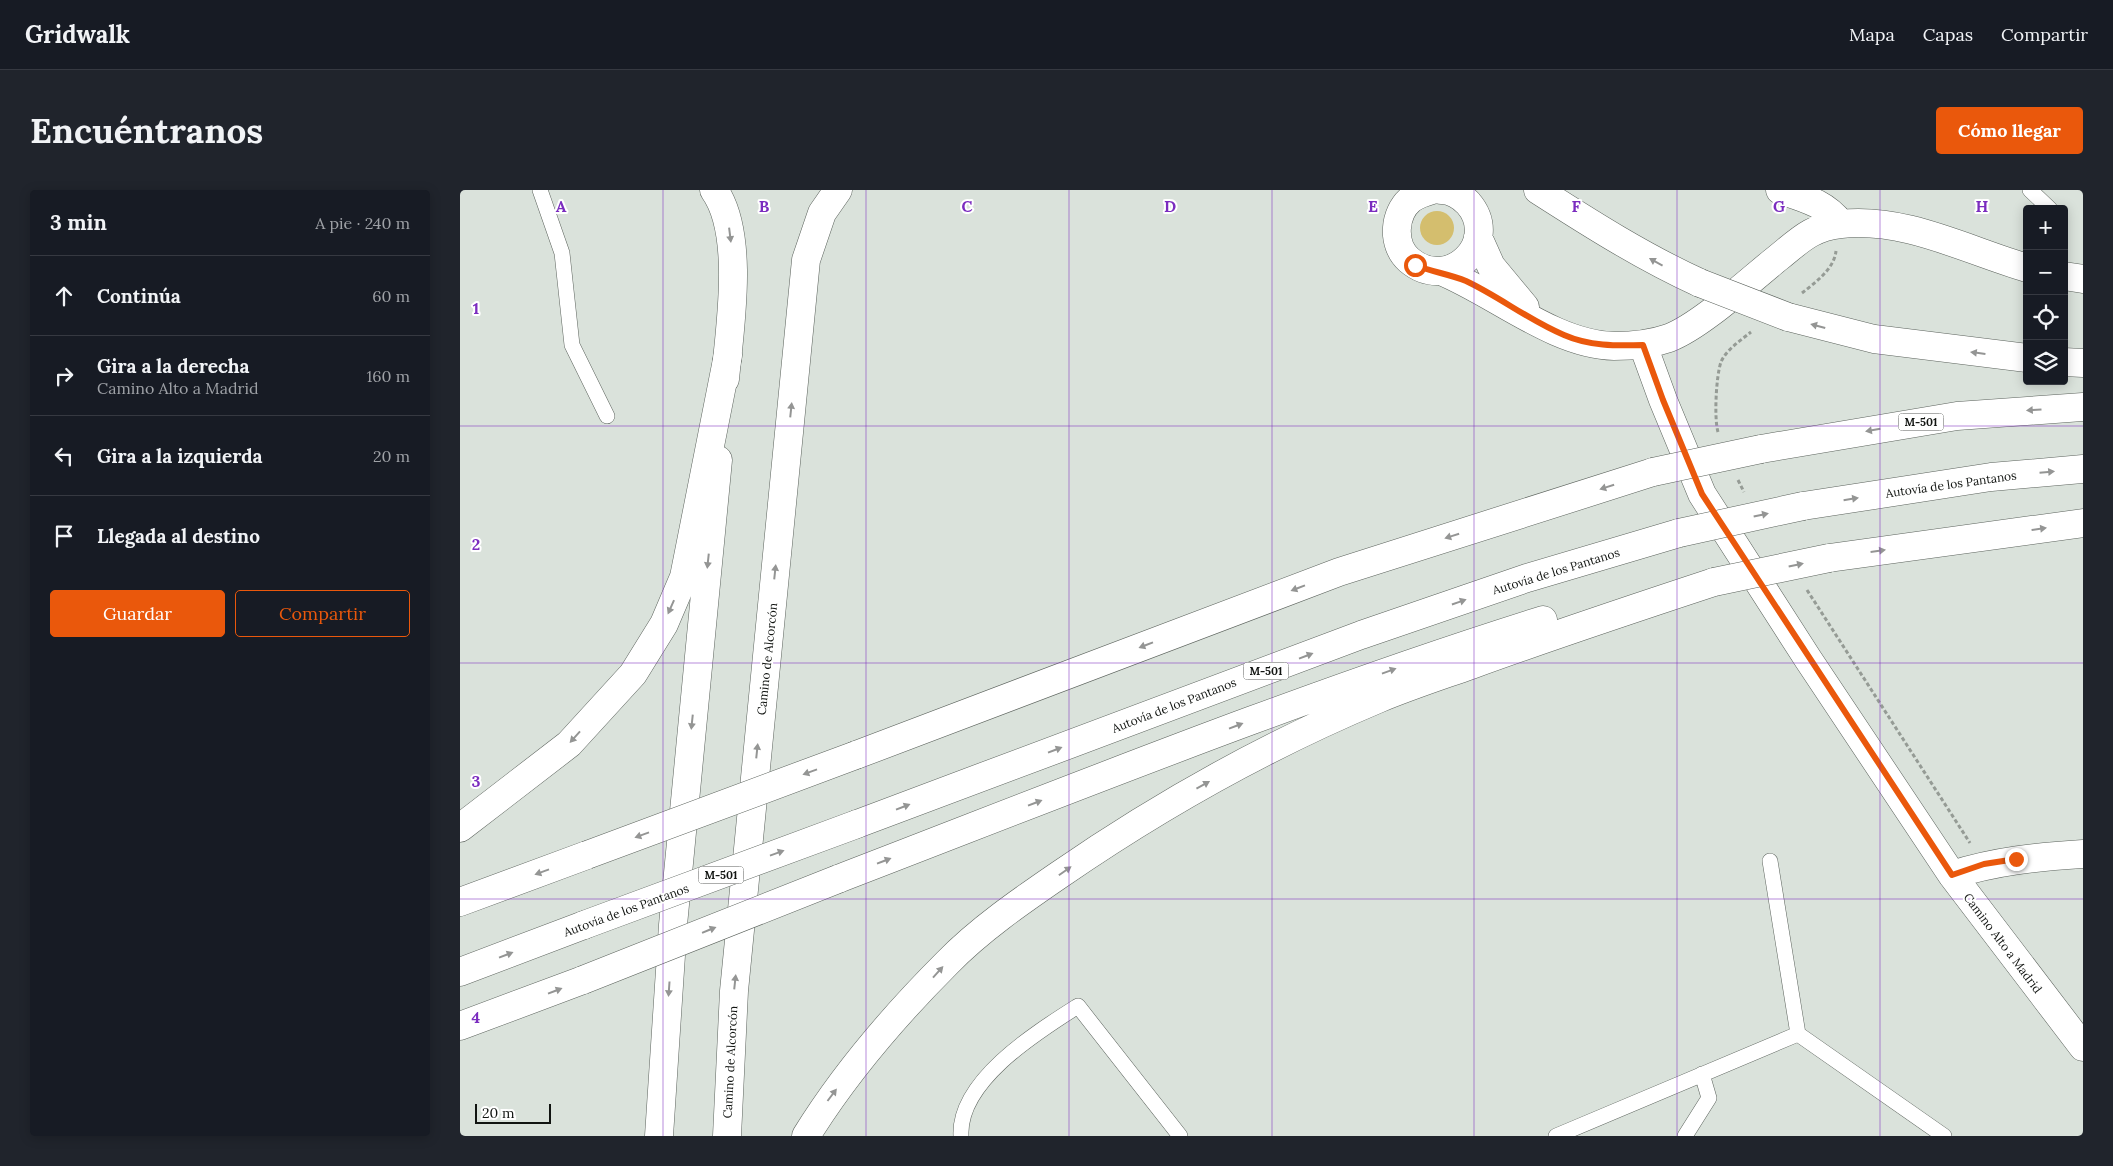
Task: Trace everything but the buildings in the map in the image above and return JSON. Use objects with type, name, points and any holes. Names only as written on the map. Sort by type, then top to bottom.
[{"type":"main road","points":[[659,1136],[673,925],[728,355],[733,261],[728,220],[714,190]]},
{"type":"main road","name":"Camino de Alcorcón","points":[[727,1136],[734,990],[806,260],[822,213],[838,190]]},
{"type":"main road","points":[[1389,190],[1398,218],[1396,232],[1399,245],[1405,257],[1415,265],[1428,271],[1441,272],[1468,282],[1564,335],[1612,346],[1643,345],[1670,338],[1699,320],[1800,237],[1820,228],[1841,224],[1878,223],[1919,232],[2023,267]]},
{"type":"main road","points":[[1398,218],[1411,199],[1432,190]]},
{"type":"main road","points":[[1441,190],[1460,196],[1471,207],[1476,216],[1478,237],[1491,266],[1511,293],[1545,325]]},
{"type":"main road","points":[[1538,190],[1619,242],[1662,266],[1788,318],[1874,339],[2023,358]]},
{"type":"main road","points":[[1780,190],[1814,201],[1832,212],[1841,224]]},
{"type":"main road","points":[[1441,272],[1461,264],[1475,248],[1478,237]]},
{"type":"main road","points":[[2068,277],[2083,279]]},
{"type":"main road","name":"Camino Alto a Madrid","points":[[1643,345],[1663,400],[1702,494],[1952,875],[2083,1047]]},
{"type":"main road","points":[[460,828],[569,744],[633,674],[664,624],[684,577],[728,355]]},
{"type":"main road","points":[[2068,362],[2083,363]]},
{"type":"main road","name":"M-501","points":[[460,902],[1340,572],[1653,472],[1761,449],[1956,416],[2083,407]]},
{"type":"main road","name":"Autovía de los Pantanos","points":[[460,972],[1361,636],[1527,578],[1679,533],[1803,506],[1991,477],[2083,469]]},
{"type":"main road","points":[[460,1026],[583,980],[838,878],[1256,718],[1440,652],[1590,606],[1829,558],[2083,523]]},
{"type":"main road","points":[[806,1136],[829,1099],[858,1063],[948,961],[1024,899],[1113,837],[1200,786],[1291,738],[1380,698],[1561,632],[1714,582]]},
{"type":"main road","points":[[1952,875],[1984,864],[2016,859],[2083,854]]},
{"type":"lane","points":[[540,190],[562,253],[572,345],[607,416]]},
{"type":"lane","points":[[2030,190],[2046,205]]},
{"type":"lane","points":[[1770,861],[1798,1034],[1944,1136]]},
{"type":"lane","points":[[961,1136],[960,1122],[985,1076],[1031,1036],[1078,1006],[1180,1136]]},
{"type":"lane","points":[[1556,1136],[1798,1034]]},
{"type":"lane","points":[[1685,1136],[1708,1098],[1702,1074]]},
{"type":"shaded area","points":[[1437,211],[1449,216],[1454,228],[1449,240],[1437,245],[1425,240],[1420,228],[1425,216]]},
{"type":"route","points":[[1415,265],[1428,271],[1441,272],[1468,282],[1564,335],[1612,346],[1643,345],[1663,400],[1702,494],[1808,659],[1952,875],[1984,864],[2016,859]]}]
